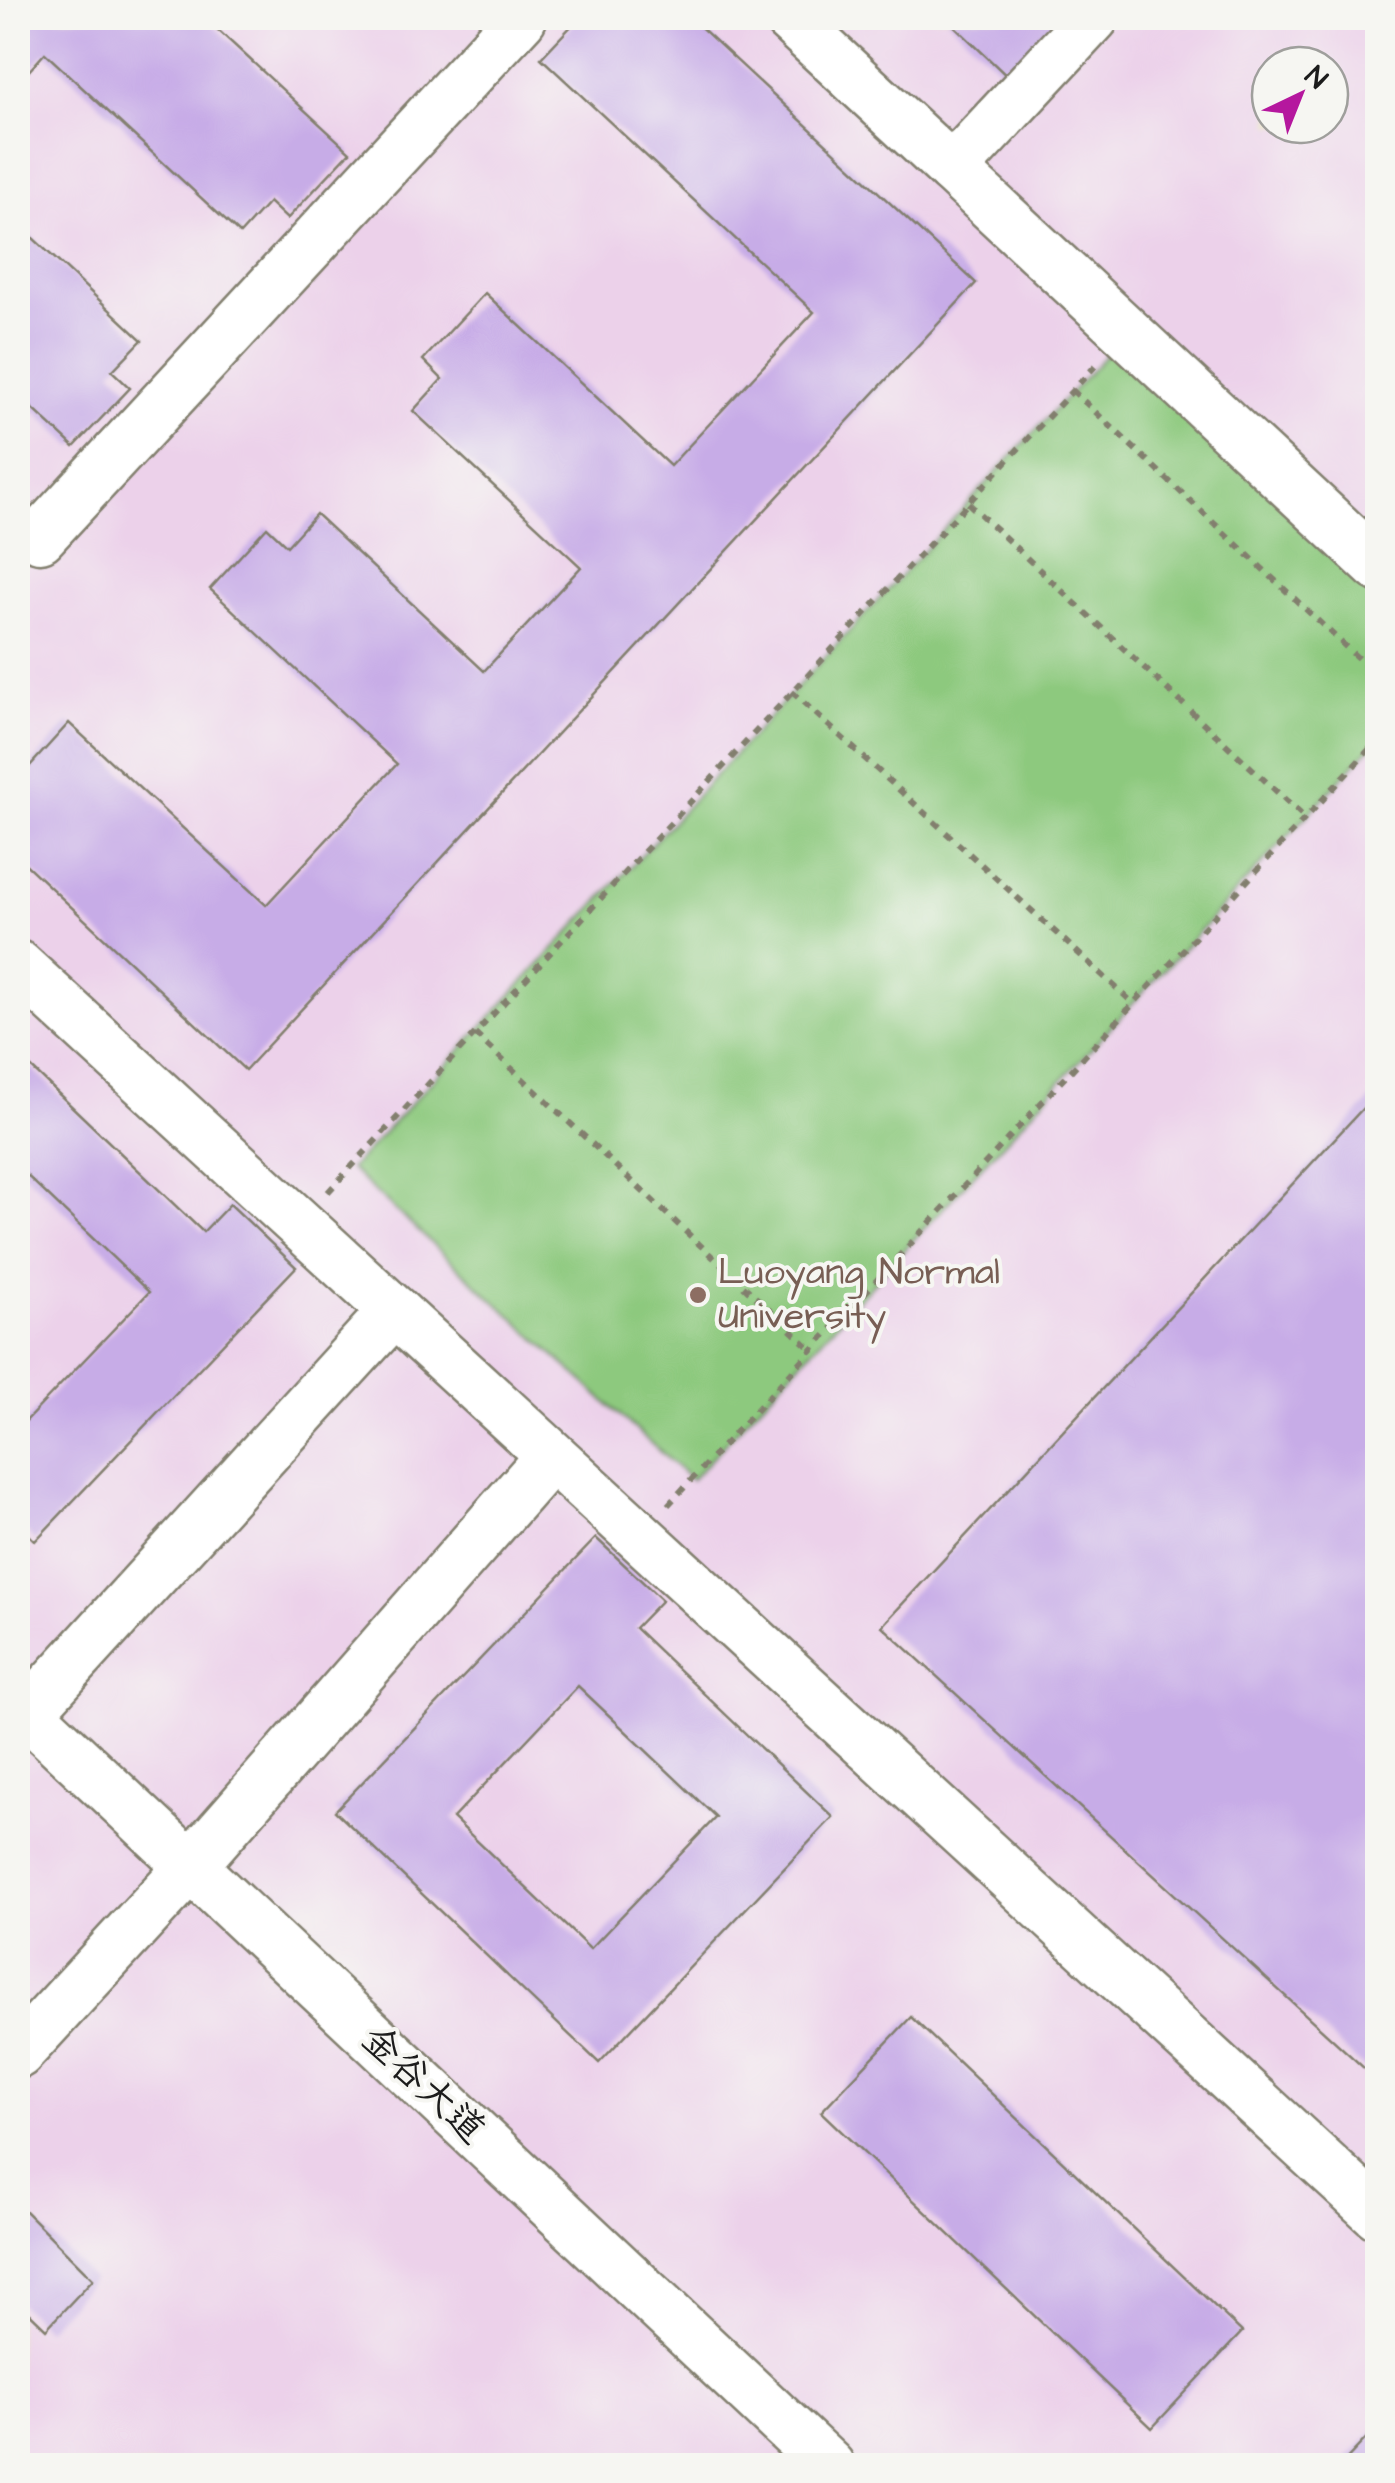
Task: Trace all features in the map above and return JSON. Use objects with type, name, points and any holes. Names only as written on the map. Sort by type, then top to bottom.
[{"type":"lane","points":[[25,539],[521,18]]},
{"type":"lane","points":[[789,18],[1378,566]]},
{"type":"lane","points":[[952,169],[1094,18]]},
{"type":"lane","points":[[18,966],[1378,2214]]},
{"type":"lane","points":[[21,1713],[394,1311]]},
{"type":"lane","points":[[18,2052],[190,1867],[551,1456]]},
{"type":"lane","name":"金谷大道","points":[[21,1713],[829,2466]]},
{"type":"path","points":[[299,1224],[1127,332]]},
{"type":"path","points":[[1072,390],[1378,677]]},
{"type":"path","points":[[968,503],[1305,818]]},
{"type":"path","points":[[792,692],[1133,1003]]},
{"type":"path","points":[[639,1536],[1378,740]]},
{"type":"path","points":[[474,1034],[812,1350]]},
{"type":"shaded area","name":"Luoyang Normal University","points":[[18,18],[1377,18],[1377,2465],[18,2465]]},
{"type":"green space","points":[[1127,332],[1377,566],[1377,740],[691,1480],[350,1169]]},
{"type":"building","points":[[18,18],[205,18],[350,152],[287,219],[269,202],[240,234],[45,53],[18,83]]},
{"type":"building","points":[[579,18],[691,18],[976,283],[245,1070],[18,857],[18,779],[69,723],[266,905],[397,764],[210,589],[267,527],[287,546],[316,514],[484,671],[581,567],[413,411],[442,379],[423,360],[485,293],[670,466],[814,312],[541,58]]},
{"type":"building","points":[[946,18],[1073,18],[1013,82]]},
{"type":"building","points":[[18,224],[142,340],[112,371],[130,388],[74,447],[18,395]]},
{"type":"building","points":[[18,1055],[203,1232],[230,1204],[296,1267],[35,1541],[18,1524],[18,1419],[23,1424],[149,1292],[18,1167]]},
{"type":"building","points":[[1378,1092],[1378,2081],[882,1626]]},
{"type":"building","points":[[596,1538],[662,1600],[635,1628],[833,1817],[599,2063],[335,1811]],"holes":[[[578,1686],[716,1817],[590,1949],[453,1818]]]},
{"type":"building","points":[[911,2017],[1242,2332],[1152,2428],[821,2112]]},
{"type":"building","points":[[18,2204],[93,2279],[46,2329],[18,2302]]},
{"type":"building","points":[[1378,2426],[1378,2466],[1340,2466]]},
{"type":"place","name":"Luoyang Normal University","points":[[698,1295]]}]
